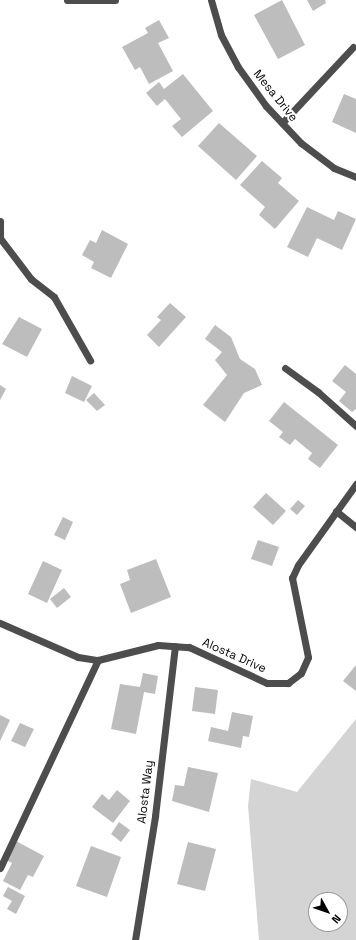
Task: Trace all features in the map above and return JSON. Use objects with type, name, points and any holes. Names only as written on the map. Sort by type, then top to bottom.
[{"type":"street","points":[[67,0],[115,0]]},
{"type":"street","name":"Mesa Drive","points":[[211,0],[221,35],[238,67],[282,123],[334,168],[356,177]]},
{"type":"street","points":[[282,123],[353,47]]},
{"type":"street","points":[[0,221],[0,238],[31,279],[54,297],[90,360]]},
{"type":"street","points":[[285,368],[318,392],[356,426]]},
{"type":"street","name":"Alosta Drive","points":[[0,623],[55,649],[98,660],[158,645],[175,646],[188,648],[267,683],[288,683],[302,673],[308,657],[292,578],[298,564],[356,484]]},
{"type":"street","points":[[336,511],[356,527]]},
{"type":"street","name":"Alosta Way","points":[[135,940],[155,816],[175,646]]},
{"type":"street","points":[[0,868],[98,660]]},
{"type":"shaded area","points":[[356,719],[356,940],[259,940],[248,806],[251,779],[297,792]]},
{"type":"building","points":[[282,0],[305,45],[278,59],[254,15]]},
{"type":"building","points":[[307,0],[325,0],[326,3],[313,11]]},
{"type":"building","points":[[159,20],[169,38],[158,43],[173,71],[149,84],[140,67],[135,70],[122,47],[148,33],[145,28]]},
{"type":"building","points":[[183,74],[213,111],[182,137],[172,126],[181,119],[165,99],[157,106],[146,93],[159,82],[164,89]]},
{"type":"building","points":[[344,94],[356,99],[356,133],[332,122]]},
{"type":"building","points":[[219,123],[257,156],[236,180],[198,146]]},
{"type":"building","points":[[262,161],[282,178],[278,183],[299,201],[275,229],[259,215],[265,207],[240,185]]},
{"type":"building","points":[[307,207],[334,220],[338,211],[356,219],[342,250],[317,238],[308,257],[287,247]]},
{"type":"building","points":[[102,230],[128,244],[111,278],[91,268],[94,262],[82,255],[90,240],[96,243]]},
{"type":"building","points":[[170,303],[186,317],[159,347],[147,335],[161,320],[157,317]]},
{"type":"building","points":[[19,317],[42,329],[27,357],[2,344]]},
{"type":"building","points":[[215,325],[231,337],[240,359],[255,369],[262,385],[244,393],[225,422],[203,405],[227,375],[215,360],[222,352],[205,339]]},
{"type":"building","points":[[345,365],[356,374],[356,409],[352,412],[339,401],[346,392],[332,381]]},
{"type":"building","points":[[72,376],[92,386],[84,402],[65,393]]},
{"type":"building","points":[[0,385],[6,389],[0,400]]},
{"type":"building","points":[[94,393],[105,405],[97,411],[86,400]]},
{"type":"building","points":[[284,402],[338,445],[320,468],[308,459],[312,453],[295,439],[290,445],[279,437],[283,432],[269,421]]},
{"type":"building","points":[[266,493],[286,511],[273,525],[253,507]]},
{"type":"building","points":[[298,500],[305,506],[297,515],[290,509]]},
{"type":"building","points":[[63,517],[73,522],[65,540],[54,535]]},
{"type":"building","points":[[258,540],[279,547],[272,566],[251,559]]},
{"type":"building","points":[[156,559],[171,597],[131,613],[120,584],[130,580],[127,570]]},
{"type":"building","points":[[43,561],[62,570],[47,603],[28,594]]},
{"type":"building","points":[[64,588],[71,597],[57,608],[50,599]]},
{"type":"building","points":[[356,665],[356,691],[343,681]]},
{"type":"building","points":[[143,673],[158,676],[155,694],[144,692],[136,734],[111,729],[120,684],[140,687]]},
{"type":"building","points":[[195,687],[218,690],[215,714],[192,711]]},
{"type":"building","points":[[232,712],[253,716],[249,737],[243,736],[241,748],[208,741],[211,727],[228,731]]},
{"type":"building","points":[[0,715],[10,720],[0,741]]},
{"type":"building","points":[[20,723],[34,729],[25,747],[11,741]]},
{"type":"building","points":[[188,767],[218,773],[209,812],[172,801],[175,785],[184,786]]},
{"type":"building","points":[[117,790],[130,801],[113,823],[92,807],[102,794],[109,800]]},
{"type":"building","points":[[119,822],[130,830],[121,842],[111,834]]},
{"type":"building","points":[[16,841],[44,856],[33,877],[28,875],[20,890],[3,881],[12,863],[6,860]]},
{"type":"building","points":[[188,842],[216,849],[205,891],[177,884]]},
{"type":"building","points":[[91,846],[121,857],[107,897],[76,886]]},
{"type":"building","points":[[8,887],[25,896],[16,914],[7,909],[12,901],[3,896]]}]
